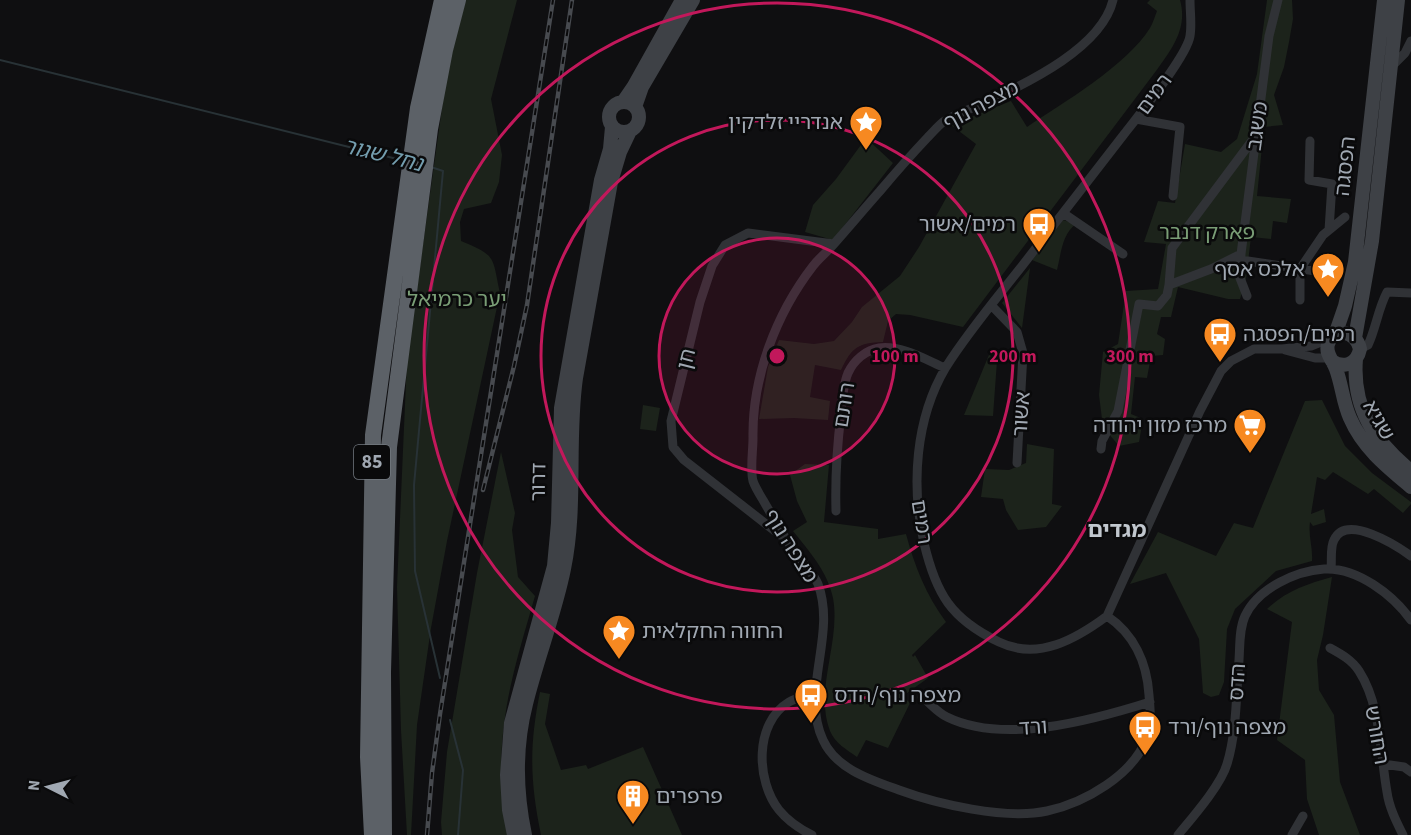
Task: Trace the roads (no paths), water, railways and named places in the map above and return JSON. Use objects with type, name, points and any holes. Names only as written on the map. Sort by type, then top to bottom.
[{"type":"highway","name":"85","points":[[384,835],[383,672],[389,447],[425,74],[442,0]]},
{"type":"highway","name":"85","points":[[372,835],[368,757],[373,435],[418,164],[458,0]]},
{"type":"street","points":[[629,105],[634,86],[682,0]]},
{"type":"street","points":[[629,105],[693,0]]},
{"type":"street","name":"מצפה נוף","points":[[1107,616],[1119,624],[1141,656],[1148,678],[1150,702],[1147,737],[1123,773],[1082,799],[1046,811],[1010,813],[977,810],[938,802],[867,778],[844,765],[831,754],[822,739],[816,718],[816,693],[824,618],[818,583],[784,538],[753,482],[752,411],[760,371],[784,310],[813,266],[942,122],[997,97],[1054,66],[1095,35],[1111,9],[1113,0]]},
{"type":"street","name":"רמים","points":[[1190,0],[1190,38],[1174,66],[945,368],[930,403],[922,430],[917,461],[917,490],[920,525],[929,564],[947,604],[977,632],[1010,647],[1044,650],[1083,634],[1107,616],[1200,411],[1221,371],[1231,361],[1254,349],[1311,346],[1333,336]]},
{"type":"street","name":"משגב","points":[[1247,296],[1240,278],[1241,257],[1269,36],[1278,0]]},
{"type":"street","name":"הפסגה","points":[[1357,349],[1372,241],[1383,68],[1384,0]]},
{"type":"street","name":"הפסגה","points":[[1333,336],[1345,306],[1355,262],[1383,68],[1398,0]]},
{"type":"street","points":[[1383,68],[1405,53],[1411,41]]},
{"type":"street","points":[[615,105],[629,105],[639,119],[638,124],[630,131],[621,132],[612,127],[608,118],[609,113],[615,105]]},
{"type":"street","points":[[1136,119],[1180,127],[1173,196]]},
{"type":"street","name":"דרור","points":[[513,835],[507,775],[511,723],[554,566],[558,523],[561,408],[602,180],[610,149],[612,127]]},
{"type":"street","name":"דרור","points":[[525,835],[520,809],[518,775],[522,724],[564,568],[569,522],[572,409],[576,378],[611,182],[620,152],[630,131]]},
{"type":"street","points":[[1101,449],[1102,441],[1118,411],[1139,304],[1158,306],[1167,295],[1172,248],[1256,136]]},
{"type":"street","points":[[1310,141],[1309,180],[1332,184],[1329,230]]},
{"type":"street","points":[[1063,213],[1123,254]]},
{"type":"street","points":[[1300,300],[1300,269],[1329,230],[1345,217]]},
{"type":"street","name":"חן","points":[[784,538],[684,460],[673,447],[671,421],[700,302],[712,267],[725,244],[748,233],[834,244]]},
{"type":"street","points":[[1169,285],[1241,257],[1322,272]]},
{"type":"street","points":[[1357,349],[1368,345],[1374,334],[1380,305],[1387,292],[1411,293]]},
{"type":"street","name":"אשור","points":[[991,305],[1017,332],[1023,353],[1017,463]]},
{"type":"street","points":[[1346,333],[1357,349],[1352,363],[1342,365],[1331,359],[1327,348],[1333,336],[1346,333]]},
{"type":"street","name":"רותם","points":[[836,512],[835,467],[843,400],[848,373],[860,356],[881,348],[897,349],[945,368]]},
{"type":"street","name":"רמים","points":[[1282,349],[1315,358],[1331,359]]},
{"type":"street","name":"שגיא","points":[[1357,349],[1355,375],[1357,392],[1371,427],[1388,451],[1411,471]]},
{"type":"street","name":"שגיא","points":[[1331,359],[1336,368],[1350,418],[1361,438],[1378,459],[1411,487]]},
{"type":"street","points":[[1331,568],[1334,540],[1341,531],[1347,530],[1373,534],[1411,556]]},
{"type":"street","name":"הדס","points":[[1178,835],[1202,806],[1227,767],[1232,741],[1240,635],[1246,615],[1256,601],[1279,581],[1299,572],[1331,568],[1350,573],[1369,582],[1411,620]]},
{"type":"street","name":"החורש","points":[[1330,648],[1345,657],[1358,669],[1365,684],[1375,717],[1387,794],[1403,835]]},
{"type":"street","points":[[812,835],[779,811],[767,789],[762,770],[762,751],[770,725],[778,712],[789,702],[816,693]]},
{"type":"street","name":"ורד","points":[[922,697],[946,717],[966,724],[993,728],[1042,728],[1107,716],[1150,702]]},
{"type":"street","points":[[1383,764],[1404,767],[1411,772]]},
{"type":"street","points":[[1292,835],[1303,816]]},
{"type":"waterway","name":"נחל שגור","points":[[0,60],[405,161]]},
{"type":"waterway","name":"נחל שגור","points":[[431,167],[443,171],[414,485],[415,571],[440,678]]},
{"type":"waterway","name":"נחל שגור","points":[[450,720],[463,770],[458,835]]},
{"type":"railway","points":[[427,835],[440,714],[553,0]]},
{"type":"railway","points":[[483,490],[527,305],[572,0]]},
{"type":"place","name":"אנדריי זלדקין","points":[[866,151]]},
{"type":"place","name":"רמים/אשור","points":[[1039,253]]},
{"type":"place","name":"אלכס אסף","points":[[1328,298]]},
{"type":"place","name":"רמים/הפסגה","points":[[1220,363]]},
{"type":"place","name":"מרכז מזון יהודה","points":[[1250,454]]},
{"type":"place","name":"החווה החקלאית","points":[[619,660]]},
{"type":"place","name":"מצפה נוף/הדס","points":[[811,724]]},
{"type":"place","name":"מצפה נוף/ורד","points":[[1145,756]]},
{"type":"place","name":"פרפרים","points":[[633,825]]},
{"type":"district","name":"מגדים","points":[[1117,530]]},
{"type":"park label","name":"פארק דנבר","points":[[1207,232]]},
{"type":"park label","name":"יער כרמיאל","points":[[457,299]]}]
